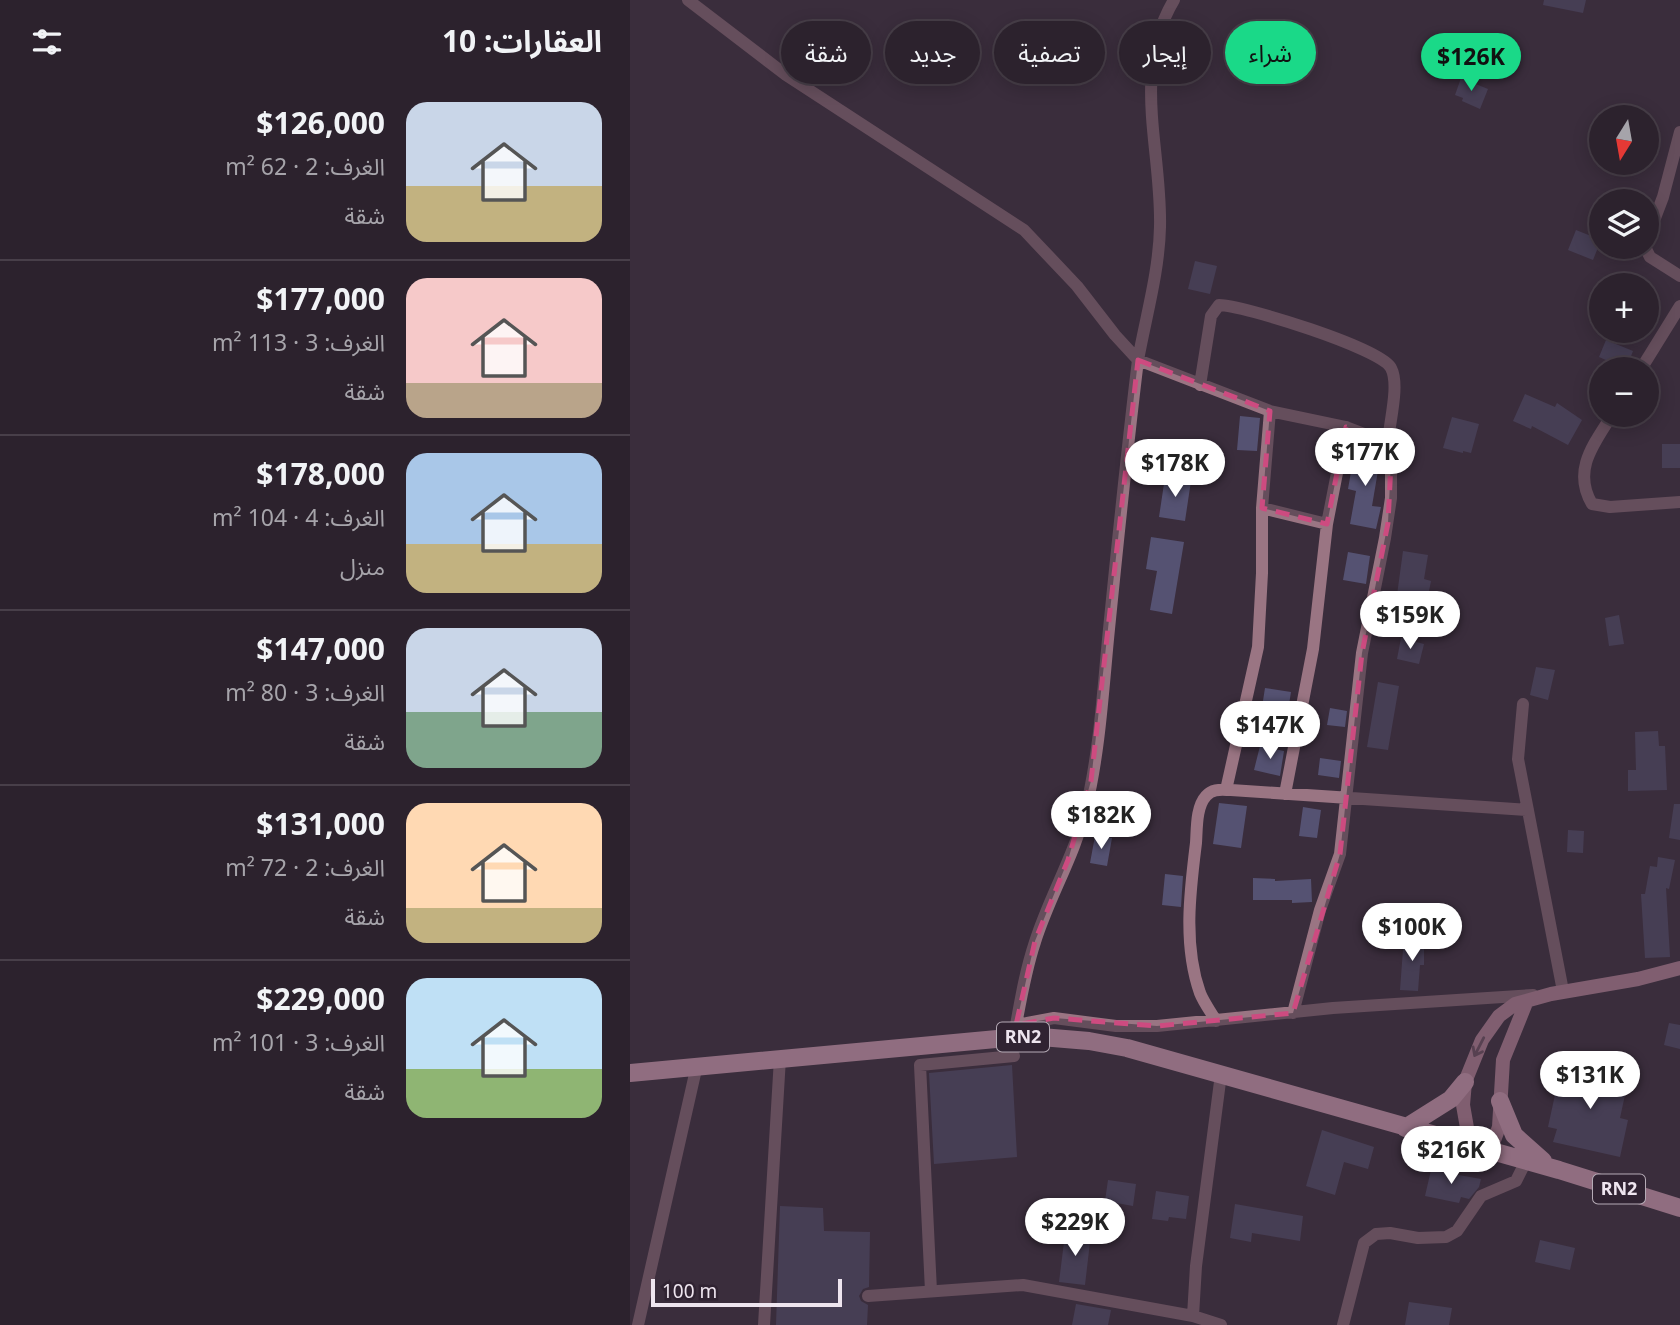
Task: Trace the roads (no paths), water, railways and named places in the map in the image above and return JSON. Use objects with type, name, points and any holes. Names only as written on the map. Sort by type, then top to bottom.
[{"type":"main road","points":[[1470,1146],[1463,1105],[1465,1082],[1477,1050],[1494,1021],[1511,1006],[1557,992],[1639,979],[1680,968]]},
{"type":"main road","points":[[1490,1151],[1499,1127],[1501,1069],[1505,1052],[1527,1003]]},
{"type":"main road","name":"RN2","points":[[630,1073],[1015,1031],[1126,1048],[1559,1170],[1680,1208]]},
{"type":"main road","points":[[1405,1128],[1451,1099],[1465,1082]]},
{"type":"main road","points":[[1500,1101],[1517,1139],[1540,1160],[1559,1170]]},
{"type":"street","points":[[688,0],[786,75],[1024,230],[1068,276],[1138,360],[1269,411],[1346,427],[1388,443]]},
{"type":"street","points":[[1174,0],[1162,23],[1151,62],[1150,93],[1160,231],[1154,282],[1138,360],[1122,490],[1099,730],[1086,809],[1035,941],[1024,978],[1015,1031],[1054,1018],[1116,1026],[1157,1026],[1557,992],[1541,867],[1518,760],[1523,704]]},
{"type":"street","points":[[1659,208],[1680,132]]},
{"type":"street","points":[[1653,259],[1680,276]]},
{"type":"street","points":[[1200,385],[1211,316],[1219,305],[1313,330],[1360,347],[1390,365],[1394,393],[1388,443],[1391,498],[1362,653],[1340,854],[1320,910],[1293,1013]]},
{"type":"street","points":[[1648,357],[1680,306]]},
{"type":"street","points":[[1226,790],[1258,647],[1262,508],[1269,411]]},
{"type":"street","points":[[1285,794],[1313,649],[1327,524],[1346,427]]},
{"type":"street","points":[[1605,427],[1586,462],[1583,477],[1584,490],[1592,504],[1610,507],[1680,502]]},
{"type":"street","points":[[1262,508],[1327,524]]},
{"type":"street","points":[[1216,1021],[1200,994],[1190,932],[1199,809],[1207,794],[1214,790],[1226,790],[1528,810]]},
{"type":"street","points":[[931,1291],[920,1065],[1014,1056]]},
{"type":"street","points":[[764,1325],[780,1058]]},
{"type":"street","points":[[638,1325],[697,1065]]},
{"type":"street","points":[[1193,1316],[1196,1266],[1221,1074]]},
{"type":"street","points":[[1343,1325],[1364,1243],[1376,1234],[1390,1233],[1418,1238],[1446,1237],[1457,1231],[1481,1196],[1516,1181],[1526,1161]]},
{"type":"street","points":[[868,1296],[1023,1285],[1193,1316],[1222,1325]]}]
